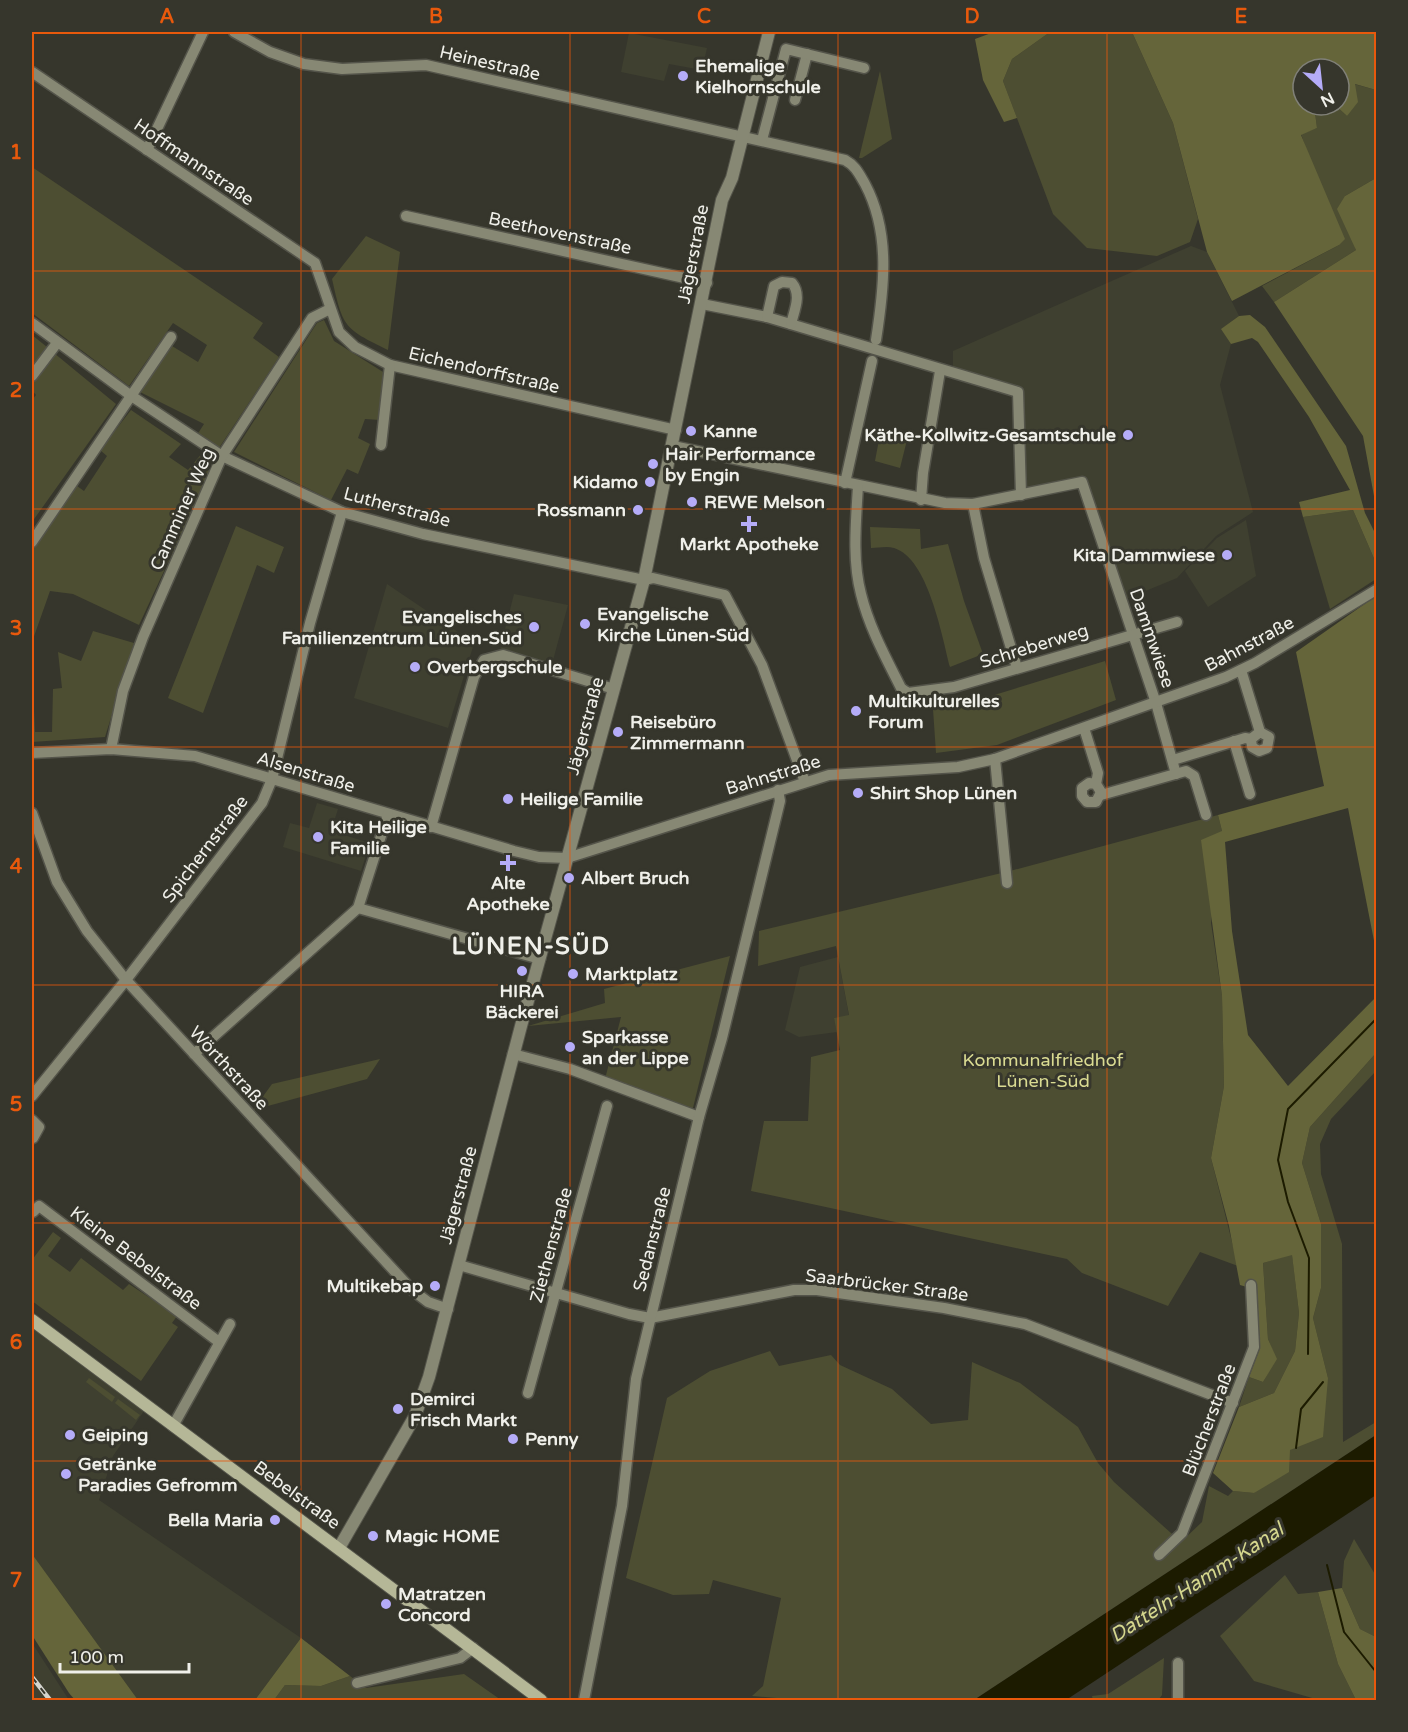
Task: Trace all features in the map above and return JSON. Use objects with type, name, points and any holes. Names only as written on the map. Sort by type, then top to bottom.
[{"type":"main road","name":"Bebelstraße","points":[[32,1320],[473,1648],[540,1701]]},
{"type":"street","points":[[147,150],[203,32]]},
{"type":"street","name":"Heinestraße","points":[[234,32],[286,59],[313,66],[342,69],[426,65],[845,160],[854,165],[859,172],[879,221],[884,252],[885,282],[876,340]]},
{"type":"street","name":"Jägerstraße","points":[[339,1548],[420,1405],[448,1309],[513,1054],[644,580],[687,368],[707,283],[722,200],[732,178],[769,32]]},
{"type":"street","points":[[762,140],[786,49],[864,69]]},
{"type":"street","points":[[795,100],[807,54]]},
{"type":"street","name":"Hoffmannstraße","points":[[32,72],[315,263],[325,289]]},
{"type":"street","name":"Beethovenstraße","points":[[406,216],[707,283]]},
{"type":"street","points":[[767,317],[774,286],[782,282],[792,283],[797,289],[797,297],[791,324]]},
{"type":"street","name":"Eichendorffstraße","points":[[325,289],[339,332],[346,340],[390,365],[676,430]]},
{"type":"street","points":[[673,446],[921,500],[973,504],[1021,495],[1018,392],[940,371],[916,360],[767,317],[702,304]]},
{"type":"street","name":"Camminer Weg","points":[[111,748],[123,691],[143,637],[222,456],[312,318],[330,309]]},
{"type":"street","name":"Lutherstraße","points":[[32,323],[130,395],[222,456],[342,512],[413,531],[644,580],[653,578],[725,595],[762,665],[805,782]]},
{"type":"street","points":[[32,542],[171,337]]},
{"type":"street","points":[[32,376],[57,343]]},
{"type":"street","points":[[846,483],[872,361]]},
{"type":"street","points":[[381,445],[390,365]]},
{"type":"street","points":[[921,500],[940,371]]},
{"type":"street","name":"Dammwiese","points":[[1021,495],[1082,482],[1156,703],[1176,774]]},
{"type":"street","name":"Schreberweg","points":[[858,486],[856,535],[860,593],[878,644],[902,688],[908,693],[954,687],[1177,622]]},
{"type":"street","points":[[973,504],[984,558],[1017,668]]},
{"type":"street","name":"Spichernstraße","points":[[32,1096],[126,981],[262,803],[272,779],[310,624],[342,512]]},
{"type":"street","name":"Bahnstraße","points":[[567,858],[837,773],[958,767],[994,759],[1156,703],[1241,670],[1377,590]]},
{"type":"street","points":[[431,827],[472,683],[484,660],[503,656],[614,689]]},
{"type":"street","points":[[1173,760],[1255,735],[1241,670]]},
{"type":"street","points":[[1084,728],[1098,773],[1096,784],[1101,795]]},
{"type":"street","points":[[1234,741],[1250,795]]},
{"type":"street","name":"Alsenstraße","points":[[32,753],[111,748],[188,755],[530,855],[567,858]]},
{"type":"street","points":[[994,759],[1007,883]]},
{"type":"street","points":[[1096,784],[1085,785],[1082,796],[1091,803],[1101,795],[1186,771],[1194,776],[1206,815]]},
{"type":"street","name":"Sedanstraße","points":[[584,1701],[622,1506],[636,1379],[699,1117],[763,874],[780,801],[778,790]]},
{"type":"street","name":"Wörthstraße","points":[[32,813],[57,882],[87,931],[126,981],[411,1289],[428,1302],[448,1309]]},
{"type":"street","points":[[194,1054],[358,908],[388,814]]},
{"type":"street","points":[[358,908],[540,959]]},
{"type":"street","points":[[513,1054],[570,1069],[699,1117]]},
{"type":"street","name":"Ziethenstraße","points":[[528,1393],[607,1106]]},
{"type":"street","points":[[32,1120],[39,1127],[32,1138]]},
{"type":"street","name":"Kleine Bebelstraße","points":[[33,1212],[39,1206],[219,1342]]},
{"type":"street","name":"Saarbrücker Straße","points":[[459,1265],[650,1318],[794,1290],[817,1290],[944,1308],[1025,1323],[1233,1403]]},
{"type":"street","name":"Blücherstraße","points":[[1159,1555],[1182,1533],[1254,1347],[1251,1285]]},
{"type":"street","points":[[173,1426],[230,1324]]},
{"type":"street","points":[[357,1683],[460,1658],[473,1648]]},
{"type":"street","points":[[1178,1663],[1178,1701]]},
{"type":"shaded area","points":[[994,32],[1050,32],[1012,59],[1003,81],[1017,118],[1004,122],[983,80],[975,39]]},
{"type":"shaded area","points":[[1132,32],[1376,32],[1376,90],[1355,84],[1358,102],[1351,111],[1351,57],[1291,57],[1291,117],[1316,117],[1317,128],[1301,135],[1345,239],[1339,245],[1232,301],[1207,252],[1173,123]]},
{"type":"shaded area","points":[[629,33],[707,48],[702,70],[669,64],[664,81],[621,72]]},
{"type":"shaded area","points":[[1376,178],[1376,507],[1363,436],[1274,302],[1356,250],[1337,209],[1345,196]]},
{"type":"shaded area","name":"Käthe-Kollwitz-Gesamtschule","points":[[1191,246],[1207,252],[1239,316],[1222,329],[1231,344],[1220,385],[1253,512],[1216,536],[1177,578],[1126,599],[1087,478],[1027,488],[1021,393],[962,377],[953,366],[953,351]]},
{"type":"shaded area","points":[[1250,315],[1265,327],[1346,446],[1365,513],[1376,535],[1376,563],[1353,510],[1303,517],[1299,502],[1350,490],[1309,417],[1258,342],[1252,338],[1231,344],[1221,329],[1239,316]]},
{"type":"shaded area","name":"Kita Dammwiese","points":[[1246,520],[1256,576],[1208,607],[1185,571],[1217,538]]},
{"type":"shaded area","name":"Overbergschule","points":[[387,584],[458,632],[476,637],[448,728],[354,698]]},
{"type":"shaded area","name":"Evangelisches Familienzentrum Lünen-Süd","points":[[514,594],[568,605],[552,664],[500,649]]},
{"type":"shaded area","points":[[1376,596],[1376,951],[1348,808],[1225,842],[1232,931],[1248,1035],[1288,1086],[1376,997],[1376,1053],[1310,1127],[1302,1163],[1321,1224],[1321,1288],[1313,1318],[1328,1378],[1323,1437],[1290,1450],[1289,1472],[1254,1493],[1233,1491],[1213,1473],[1239,1407],[1274,1393],[1295,1351],[1299,1313],[1292,1255],[1263,1263],[1268,1339],[1277,1359],[1263,1382],[1249,1377],[1260,1348],[1257,1290],[1240,1285],[1229,1226],[1211,1158],[1224,1086],[1222,996],[1201,840],[1222,831],[1218,815],[1324,786],[1296,652]]},
{"type":"shaded area","name":"Kita Heilige Familie","points":[[317,803],[338,809],[331,831],[370,843],[361,871],[283,847],[290,823],[309,828]]},
{"type":"shaded area","points":[[838,957],[849,1016],[834,1018],[837,1032],[799,1037],[785,1030],[800,967]]},
{"type":"shaded area","points":[[32,1328],[144,1411],[113,1456],[99,1500],[301,1638],[255,1700],[138,1700],[32,1554]]},
{"type":"shaded area","points":[[32,1554],[138,1700],[75,1700],[69,1693],[32,1635]]},
{"type":"shaded area","points":[[1342,1588],[1360,1629],[1376,1637],[1376,1700],[1356,1700],[1338,1664],[1318,1592]]},
{"type":"shaded area","points":[[301,1638],[350,1676],[321,1686],[285,1685],[274,1700],[255,1700]]},
{"type":"shaded area","points":[[32,1643],[69,1700],[32,1700]]},
{"type":"green space","points":[[1050,32],[1132,32],[1173,123],[1198,219],[1190,242],[1157,256],[1087,248],[1053,214],[1003,81],[1012,59]]},
{"type":"green space","points":[[880,71],[892,139],[859,158]]},
{"type":"green space","points":[[1354,84],[1376,90],[1376,178],[1345,196],[1356,250],[1274,302],[1262,286],[1339,245],[1301,134],[1317,128],[1316,117],[1351,117]]},
{"type":"green space","points":[[32,167],[263,323],[253,338],[279,357],[219,448],[197,435],[204,424],[138,391],[172,346],[198,362],[207,345],[173,323],[129,386],[32,313]]},
{"type":"green space","points":[[366,236],[400,252],[388,350],[353,331],[347,324],[339,307],[332,279]]},
{"type":"green space","points":[[324,320],[334,341],[383,372],[380,420],[365,419],[358,438],[370,444],[358,474],[347,469],[331,500],[234,452],[317,323]]},
{"type":"green space","points":[[32,335],[47,347],[32,366]]},
{"type":"green space","points":[[54,353],[116,404],[32,522],[32,400],[36,395],[32,390],[32,385]]},
{"type":"green space","points":[[131,410],[181,444],[169,457],[188,470],[203,452],[215,461],[139,625],[73,594],[50,591],[32,642],[32,549],[77,486],[84,491],[107,456],[100,450]]},
{"type":"green space","points":[[881,429],[908,436],[900,468],[875,461]]},
{"type":"green space","points":[[1353,510],[1376,563],[1376,579],[1330,609],[1303,517]]},
{"type":"green space","points":[[236,526],[284,547],[274,573],[257,565],[203,713],[168,698]]},
{"type":"green space","points":[[870,527],[920,529],[921,549],[948,544],[964,601],[983,654],[950,667],[932,600],[916,566],[906,555],[894,548],[871,548]]},
{"type":"green space","points":[[93,631],[134,643],[105,737],[32,742],[32,668],[35,732],[52,732],[53,689],[62,688],[58,652],[81,661]]},
{"type":"green space","points":[[1105,661],[1116,700],[997,745],[936,753],[933,709],[991,696]]},
{"type":"green space","name":"Kommunalfriedhof Lünen-Süd","points":[[1218,815],[1222,831],[1211,923],[1222,996],[1224,1086],[1211,1158],[1238,1266],[1200,1252],[1168,1306],[1082,1273],[1067,1259],[751,1191],[764,1121],[808,1121],[811,1057],[840,1050],[834,1018],[849,1015],[836,946],[758,966],[759,931],[1010,871]]},
{"type":"green space","points":[[730,956],[692,1112],[605,1079],[621,1017],[528,1026],[605,1003],[604,989]]},
{"type":"green space","points":[[1376,1053],[1376,1071],[1331,1119],[1320,1144],[1321,1174],[1342,1244],[1343,1442],[1376,1422],[1376,1435],[974,1700],[800,1700],[752,1696],[763,1686],[781,1598],[713,1580],[709,1594],[673,1595],[626,1578],[667,1398],[710,1371],[770,1351],[779,1366],[831,1355],[840,1365],[892,1389],[931,1424],[968,1420],[972,1362],[1020,1383],[1078,1427],[1098,1463],[1114,1482],[1181,1542],[1202,1522],[1209,1486],[1228,1496],[1233,1491],[1254,1493],[1290,1450],[1328,1378],[1313,1318],[1321,1288],[1321,1224],[1302,1163],[1310,1127]]},
{"type":"green space","points":[[380,1059],[367,1079],[253,1110],[272,1084]]},
{"type":"green space","points":[[53,1232],[61,1238],[48,1256],[70,1272],[81,1258],[123,1290],[129,1284],[177,1316],[172,1323],[178,1327],[141,1381],[32,1301],[32,1260]]},
{"type":"green space","points":[[1292,1254],[1299,1313],[1295,1351],[1274,1393],[1239,1407],[1249,1377],[1263,1382],[1276,1359],[1268,1339],[1263,1263]]},
{"type":"green space","points":[[89,1378],[115,1397],[112,1402],[86,1382]]},
{"type":"green space","points":[[118,1399],[140,1415],[136,1420],[115,1403]]},
{"type":"green space","points":[[1354,1539],[1376,1576],[1376,1637],[1360,1629],[1342,1588],[1344,1561]]},
{"type":"green space","points":[[1285,1575],[1298,1594],[1318,1592],[1338,1664],[1356,1700],[1319,1700],[1254,1681],[1220,1636]]},
{"type":"green space","points":[[1164,1658],[1162,1695],[1159,1699],[1093,1700],[1092,1696],[1108,1694]]},
{"type":"green space","points":[[464,1674],[501,1700],[274,1700],[285,1685],[321,1686],[350,1676],[366,1688]]},
{"type":"water","name":"Datteln-Hamm-Kanal","points":[[1376,1435],[1376,1495],[1066,1700],[974,1700]]},
{"type":"waterway","points":[[1308,1354],[1309,1258],[1288,1202],[1278,1160],[1288,1109],[1376,1019]]},
{"type":"waterway","points":[[1296,1448],[1301,1409],[1323,1382]]},
{"type":"waterway","points":[[1327,1565],[1344,1632],[1376,1672]]},
{"type":"railway","points":[[32,1677],[50,1700]]},
{"type":"place","name":"Ehemalige Kielhornschule","points":[[683,76]]},
{"type":"place","name":"Kanne","points":[[691,431]]},
{"type":"place","name":"Käthe-Kollwitz-Gesamtschule","points":[[1128,435]]},
{"type":"place","name":"Hair Performance by Engin","points":[[653,464]]},
{"type":"place","name":"Kidamo","points":[[650,482]]},
{"type":"place","name":"REWE Melson","points":[[692,502]]},
{"type":"place","name":"Rossmann","points":[[638,510]]},
{"type":"place","name":"Markt Apotheke","points":[[749,524]]},
{"type":"place","name":"Kita Dammwiese","points":[[1227,555]]},
{"type":"place","name":"Evangelische Kirche Lünen-Süd","points":[[585,624]]},
{"type":"place","name":"Evangelisches Familienzentrum Lünen-Süd","points":[[534,627]]},
{"type":"place","name":"Overbergschule","points":[[415,667]]},
{"type":"place","name":"Multikulturelles Forum","points":[[856,711]]},
{"type":"place","name":"Reisebüro Zimmermann","points":[[618,732]]},
{"type":"place","name":"Shirt Shop Lünen","points":[[858,793]]},
{"type":"place","name":"Heilige Familie","points":[[508,799]]},
{"type":"place","name":"Kita Heilige Familie","points":[[318,837]]},
{"type":"place","name":"Alte Apotheke","points":[[508,863]]},
{"type":"place","name":"Albert Bruch","points":[[569,878]]},
{"type":"place","name":"HIRA Bäckerei","points":[[522,971]]},
{"type":"place","name":"Marktplatz","points":[[573,974]]},
{"type":"place","name":"Sparkasse an der Lippe","points":[[570,1047]]},
{"type":"place","name":"Multikebap","points":[[435,1286]]},
{"type":"place","name":"Demirci Frisch Markt","points":[[398,1409]]},
{"type":"place","name":"Geiping","points":[[70,1435]]},
{"type":"place","name":"Penny","points":[[513,1439]]},
{"type":"place","name":"Getränke Paradies Gefromm","points":[[66,1474]]},
{"type":"place","name":"Bella Maria","points":[[275,1520]]},
{"type":"place","name":"Magic HOME","points":[[373,1536]]},
{"type":"place","name":"Matratzen Concord","points":[[386,1604]]},
{"type":"district","name":"LÜNEN-SÜD","points":[[531,946]]}]
